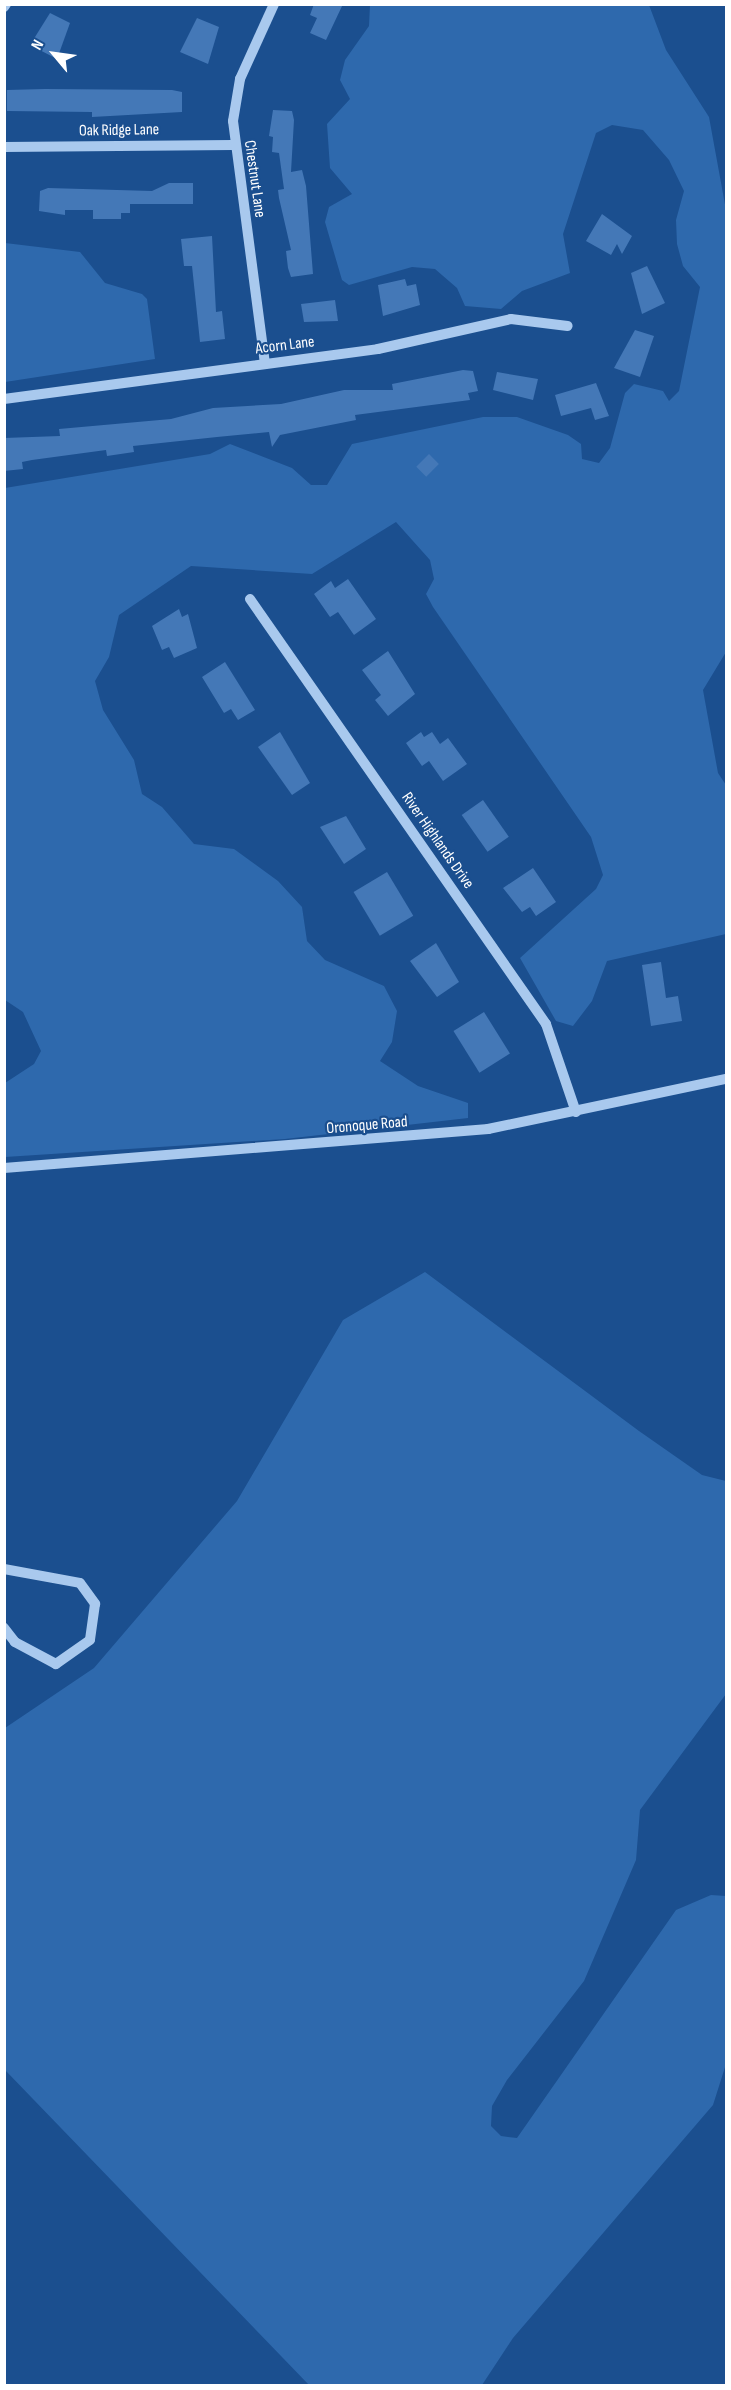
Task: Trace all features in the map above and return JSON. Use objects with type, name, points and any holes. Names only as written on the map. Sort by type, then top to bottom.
[{"type":"street","name":"Chestnut Lane","points":[[265,364],[233,145],[240,79],[273,4]]},
{"type":"street","name":"Oak Ridge Lane","points":[[4,147],[233,145]]},
{"type":"street","name":"Acorn Lane","points":[[4,399],[387,347],[511,319],[568,326]]},
{"type":"street","name":"River Highlands Drive","points":[[249,598],[541,1016],[565,1068],[576,1112]]},
{"type":"street","name":"Oronoque Road","points":[[4,1168],[446,1134],[576,1112],[726,1079]]},
{"type":"street","points":[[4,1569],[80,1583],[95,1604],[90,1640],[56,1664],[15,1642],[4,1628]]},
{"type":"shaded area","points":[[370,5],[649,5],[666,50],[709,117],[726,210],[726,652],[703,690],[718,773],[726,785],[726,934],[607,961],[592,1001],[573,1026],[556,1021],[520,958],[596,889],[603,875],[591,837],[433,607],[426,594],[434,579],[430,560],[396,522],[312,574],[191,566],[119,615],[109,657],[95,681],[103,710],[134,760],[142,794],[162,807],[194,844],[234,849],[278,881],[302,907],[307,941],[325,960],[384,986],[397,1011],[392,1042],[380,1061],[418,1086],[468,1103],[468,1118],[285,1139],[5,1157],[5,1083],[34,1064],[41,1051],[23,1012],[5,1000],[5,488],[210,454],[230,444],[292,468],[311,485],[327,485],[352,444],[483,417],[517,417],[568,435],[581,444],[582,459],[599,463],[610,448],[625,393],[634,384],[663,391],[669,401],[679,391],[700,287],[683,266],[677,244],[676,220],[684,191],[669,160],[643,130],[612,125],[596,133],[563,234],[570,273],[522,291],[501,309],[465,306],[457,288],[435,269],[412,267],[349,285],[342,280],[325,222],[329,207],[352,194],[330,168],[327,124],[350,99],[340,80],[345,60],[369,26]]},
{"type":"shaded area","points":[[5,243],[80,252],[105,283],[142,294],[147,299],[155,359],[5,382]]},
{"type":"shaded area","points":[[425,1272],[702,1475],[726,1481],[726,1694],[640,1810],[636,1860],[584,1981],[507,2080],[492,2106],[491,2126],[501,2136],[517,2138],[676,1910],[711,1895],[726,1896],[726,2064],[713,2105],[513,2338],[482,2385],[309,2385],[5,2070],[5,1728],[94,1668],[237,1501],[343,1320]]},
{"type":"building","points":[[314,4],[343,4],[326,40],[310,33],[317,18],[310,15]]},
{"type":"building","points":[[50,13],[70,23],[57,59],[30,45]]},
{"type":"building","points":[[197,18],[219,27],[208,64],[180,52]]},
{"type":"building","points":[[7,90],[172,90],[182,92],[182,112],[92,117],[92,112],[7,111]]},
{"type":"building","points":[[273,110],[292,111],[294,120],[291,172],[302,170],[306,186],[313,274],[291,277],[288,268],[286,251],[291,250],[278,190],[284,189],[279,153],[272,152],[273,137],[269,136]]},
{"type":"building","points":[[169,183],[193,183],[193,204],[130,204],[130,213],[121,213],[121,219],[93,219],[93,210],[65,210],[65,215],[39,211],[40,191],[48,188],[152,191]]},
{"type":"building","points":[[602,214],[632,236],[622,254],[617,244],[611,255],[586,241]]},
{"type":"building","points":[[212,236],[216,312],[222,311],[225,339],[200,342],[192,266],[184,266],[181,239]]},
{"type":"building","points":[[647,266],[665,303],[642,314],[631,273]]},
{"type":"building","points":[[405,279],[407,286],[416,284],[420,305],[383,316],[378,285]]},
{"type":"building","points":[[335,300],[338,321],[304,322],[301,304]]},
{"type":"building","points":[[635,330],[654,336],[640,377],[614,368]]},
{"type":"building","points":[[463,370],[473,371],[478,391],[468,393],[470,400],[355,415],[356,420],[280,435],[272,447],[269,432],[133,446],[134,452],[107,456],[106,450],[32,460],[22,462],[23,469],[4,471],[4,438],[60,436],[59,429],[171,419],[213,408],[281,404],[344,390],[393,390],[392,384]]},
{"type":"building","points":[[497,372],[538,379],[533,400],[493,390]]},
{"type":"building","points":[[596,383],[609,416],[595,420],[591,408],[561,416],[555,395]]},
{"type":"building","points":[[429,454],[439,464],[426,477],[416,467]]},
{"type":"building","points":[[348,579],[376,619],[354,635],[338,612],[330,617],[314,594],[331,581],[335,588]]},
{"type":"building","points":[[179,609],[182,617],[188,614],[197,648],[174,658],[169,647],[162,650],[152,626]]},
{"type":"building","points":[[388,651],[415,694],[388,716],[375,700],[381,695],[362,670]]},
{"type":"building","points":[[225,662],[255,710],[238,720],[231,709],[224,713],[202,677]]},
{"type":"building","points":[[280,732],[310,783],[292,795],[258,747]]},
{"type":"building","points":[[421,732],[424,737],[432,732],[440,744],[448,738],[467,764],[443,781],[429,761],[422,766],[406,743]]},
{"type":"building","points":[[483,800],[509,837],[488,852],[462,815]]},
{"type":"building","points":[[346,816],[366,849],[344,864],[320,827]]},
{"type":"building","points":[[533,868],[556,902],[536,916],[530,907],[522,912],[503,888]]},
{"type":"building","points":[[387,872],[413,916],[380,936],[354,892]]},
{"type":"building","points":[[436,943],[459,982],[437,997],[410,961]]},
{"type":"building","points":[[661,962],[666,998],[678,996],[682,1021],[651,1026],[642,965]]},
{"type":"building","points":[[484,1012],[510,1054],[479,1073],[453,1031]]}]
